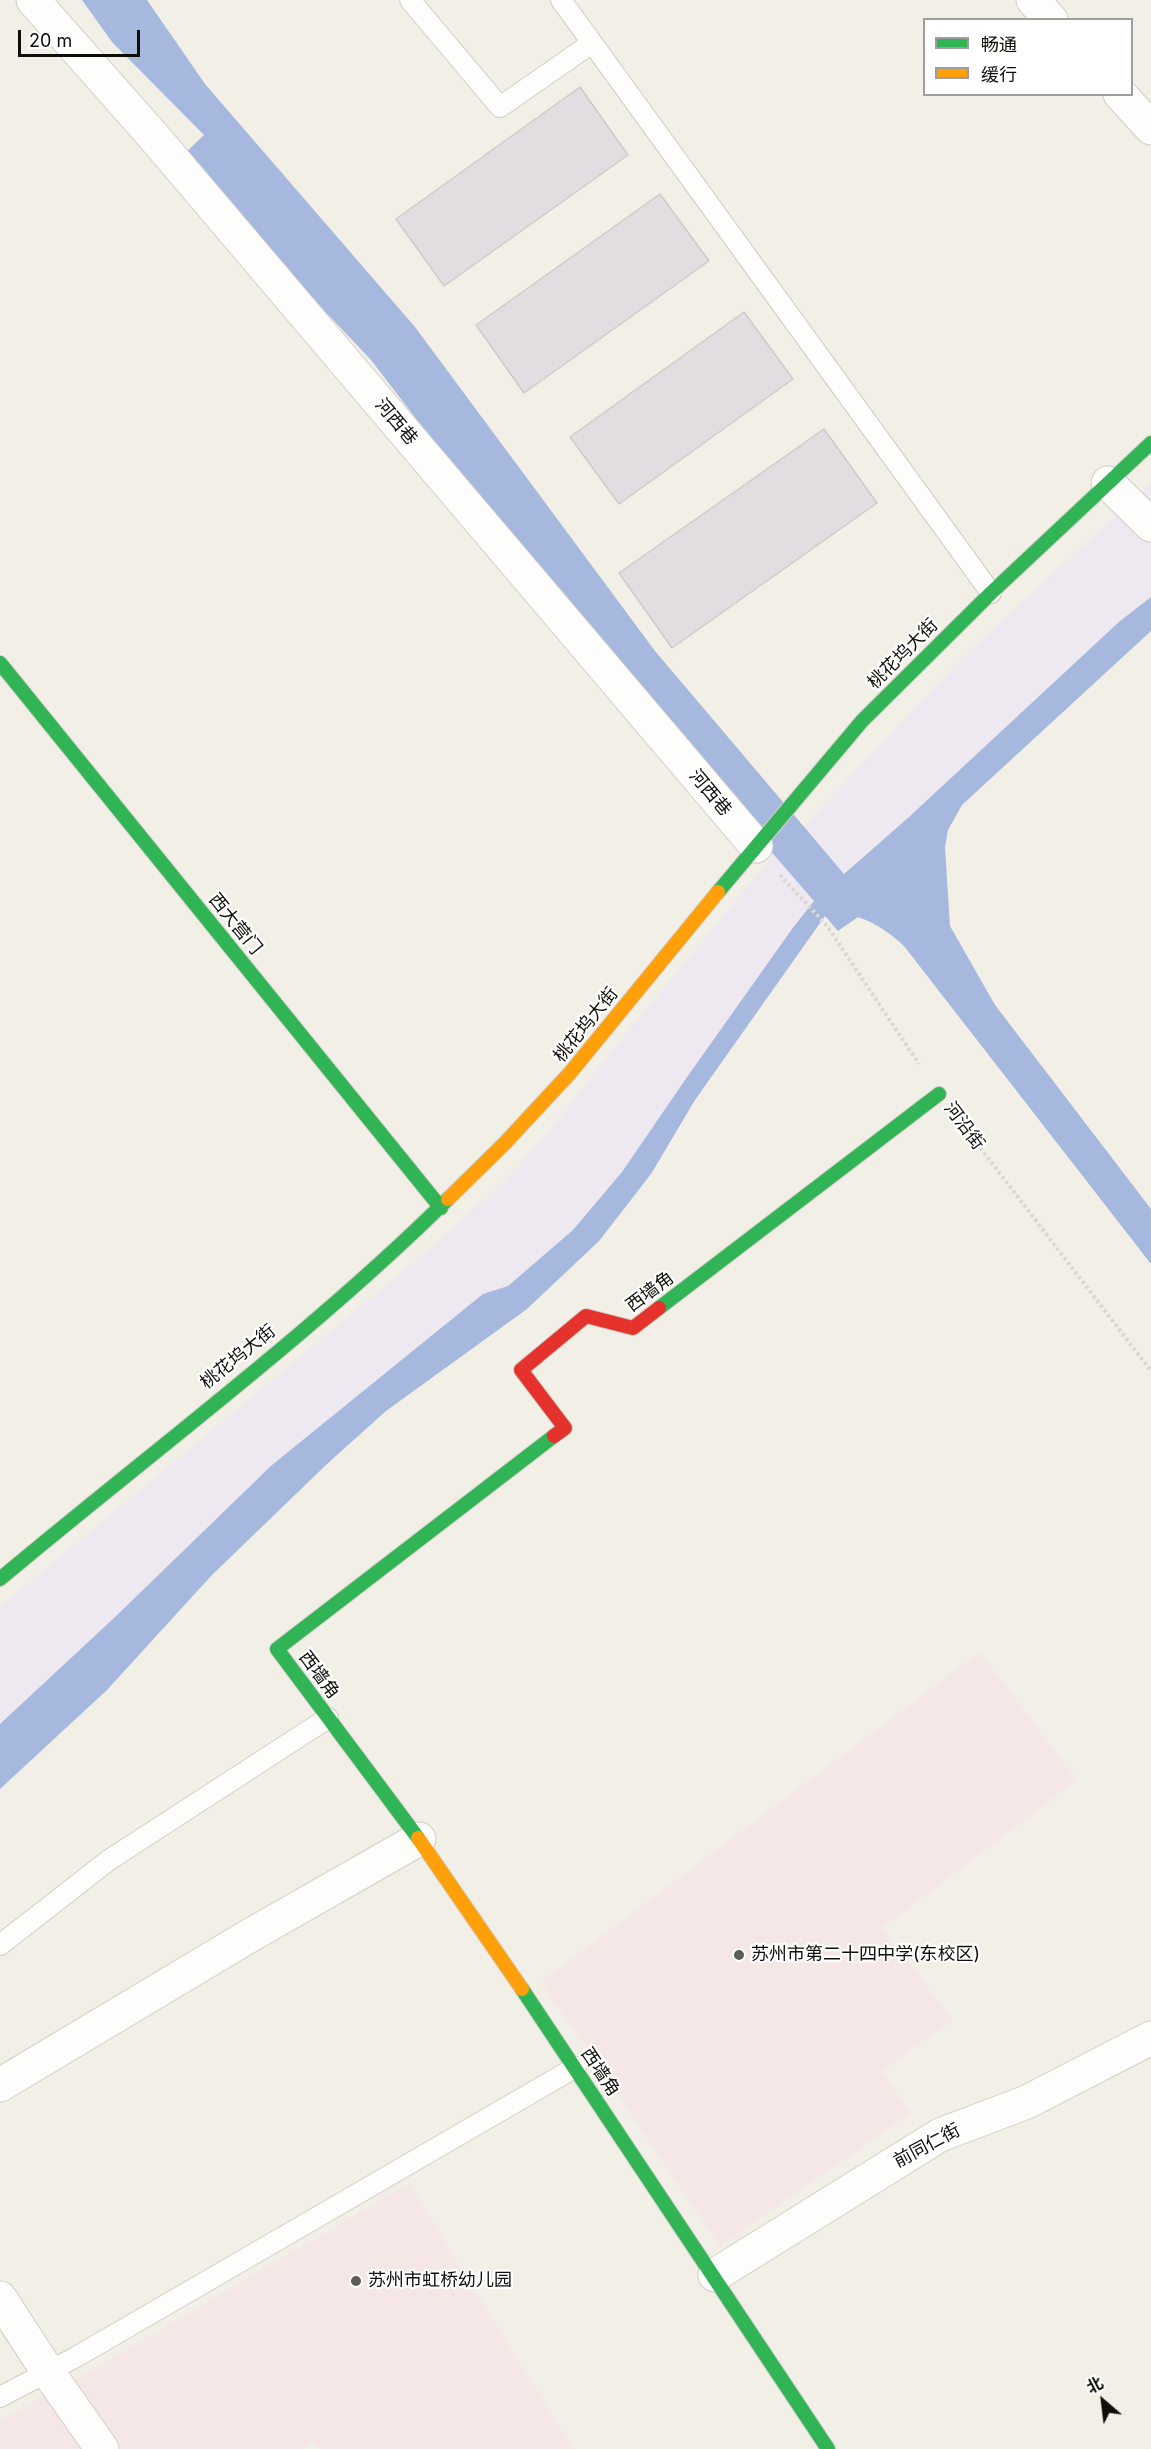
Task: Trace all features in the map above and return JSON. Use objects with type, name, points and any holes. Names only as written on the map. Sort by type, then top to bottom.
[{"type":"street","name":"河西巷","points":[[33,0],[154,137],[758,844]]},
{"type":"street","points":[[1033,0],[1049,18]]},
{"type":"street","points":[[1122,96],[1151,128]]},
{"type":"street","name":"桃花坞大街","points":[[0,1579],[354,1285],[441,1208],[540,1108],[862,721],[991,593],[1151,443]]},
{"type":"street","points":[[1108,483],[1151,525]]},
{"type":"street","name":"西大营门","points":[[0,663],[441,1208]]},
{"type":"street","name":"西墙角","points":[[828,2449],[576,2067],[419,1839],[277,1649],[565,1428],[521,1370],[586,1316],[633,1328],[939,1094]]},
{"type":"street","points":[[0,2085],[249,1936],[419,1839]]},
{"type":"street","name":"前同仁街","points":[[715,2275],[940,2135],[1027,2102],[1151,2038]]},
{"type":"street","points":[[0,2298],[102,2449]]},
{"type":"lane","points":[[410,0],[500,107],[592,43]]},
{"type":"lane","points":[[561,0],[991,593]]},
{"type":"lane","points":[[0,1945],[109,1860],[328,1718]]},
{"type":"lane","points":[[0,2397],[48,2372],[576,2067]]},
{"type":"path","name":"河沿街","points":[[782,878],[827,926],[939,1094],[1151,1371]]},
{"type":"shaded area","points":[[1151,483],[1151,597],[1120,621],[815,901],[792,929],[622,1172],[573,1230],[508,1286],[483,1294],[272,1465],[114,1618],[0,1724],[0,1607],[432,1247],[504,1181],[547,1134],[612,1051],[775,853],[804,826],[967,653]]},
{"type":"shaded area","name":"苏州市第二十四中学(东校区)","points":[[980,1652],[1077,1780],[882,1928],[953,2020],[881,2071],[911,2113],[720,2246],[541,1982]]},
{"type":"shaded area","name":"苏州市虹桥幼儿园","points":[[409,2183],[573,2449],[320,2449],[314,2441],[302,2449],[123,2449],[75,2380]]},
{"type":"shaded area","points":[[48,2393],[85,2449],[0,2449],[0,2421]]},
{"type":"water","points":[[82,0],[147,0],[205,84],[415,327],[655,651],[844,874],[909,817],[1120,621],[1151,597],[1151,631],[962,805],[948,830],[945,847],[950,926],[995,1005],[1151,1209],[1151,1264],[904,946],[865,919],[858,917],[838,931],[825,916],[695,1100],[651,1174],[599,1241],[527,1309],[386,1411],[327,1464],[211,1576],[107,1690],[0,1789],[0,1724],[114,1618],[272,1465],[483,1294],[508,1286],[573,1230],[622,1172],[814,901],[578,629],[371,360],[180,158],[204,135],[112,42]]},
{"type":"building","points":[[580,87],[628,155],[444,286],[396,219]]},
{"type":"building","points":[[660,194],[709,261],[524,393],[476,325]]},
{"type":"building","points":[[744,312],[793,379],[619,504],[570,437]]},
{"type":"building","points":[[824,429],[877,503],[672,648],[619,573]]},
{"type":"traffic: fast","points":[[718,892],[862,721],[991,593],[1151,443]]},
{"type":"traffic: fast","points":[[0,663],[441,1208]]},
{"type":"traffic: fast","points":[[659,1308],[939,1094]]},
{"type":"traffic: fast","points":[[0,1579],[285,1346],[341,1298],[448,1199]]},
{"type":"traffic: fast","points":[[418,1838],[277,1649],[554,1436]]},
{"type":"traffic: fast","points":[[522,1989],[828,2449]]},
{"type":"traffic: slow","points":[[448,1199],[505,1143],[570,1073],[718,892]]},
{"type":"traffic: slow","points":[[418,1838],[522,1989]]},
{"type":"traffic: jam","points":[[554,1436],[565,1428],[521,1370],[586,1316],[633,1328],[659,1308]]},
{"type":"place","name":"苏州市第二十四中学(东校区)","points":[[739,1955]]},
{"type":"place","name":"苏州市虹桥幼儿园","points":[[356,2281]]}]
